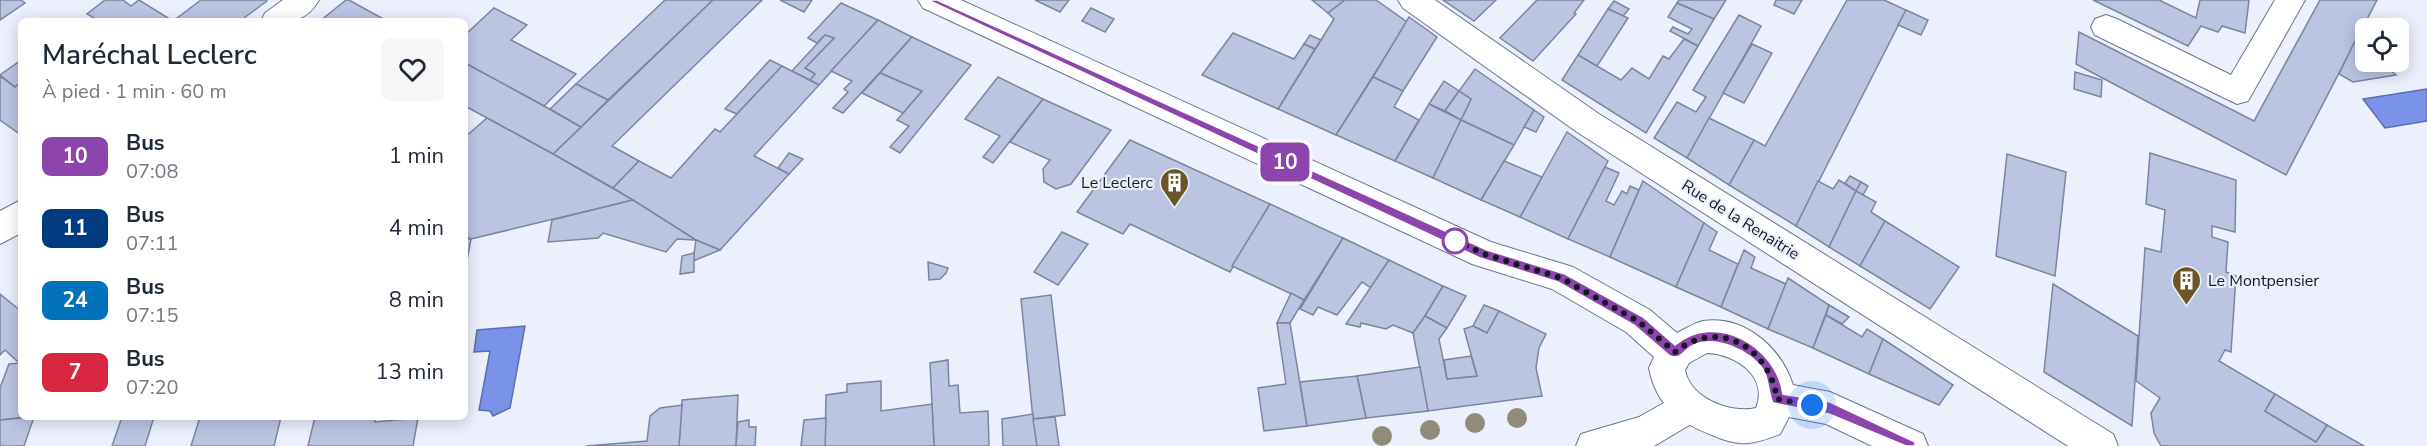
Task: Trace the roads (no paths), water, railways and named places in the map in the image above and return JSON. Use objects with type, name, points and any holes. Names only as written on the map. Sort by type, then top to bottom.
[{"type":"main road","points":[[280,18],[304,0]]},
{"type":"main road","points":[[933,0],[1484,254],[1561,278],[1638,321],[1675,352]]},
{"type":"main road","name":"Rue de la Renaitrie","points":[[1413,0],[1588,123],[2083,440]]},
{"type":"main road","points":[[2106,27],[2237,92],[2290,0]]},
{"type":"main road","points":[[0,230],[18,216]]},
{"type":"main road","points":[[1702,337],[1720,338],[1738,343],[1754,352],[1767,366],[1775,382],[1777,399],[1773,414],[1763,426],[1749,434],[1730,436],[1712,432],[1695,424],[1680,411],[1666,380],[1668,365],[1675,352],[1687,343],[1702,337]]},
{"type":"main road","points":[[1777,399],[1830,408],[1911,446]]},
{"type":"main road","points":[[1594,446],[1647,432],[1680,411]]},
{"type":"water","points":[[2427,89],[2427,121],[2385,128],[2363,99]]},
{"type":"water","points":[[525,326],[510,408],[493,416],[490,411],[479,410],[490,351],[474,352],[477,330]]},
{"type":"place","name":"Le Leclerc","points":[[1174,208]]},
{"type":"place","name":"Le Montpensier","points":[[2187,306]]}]
